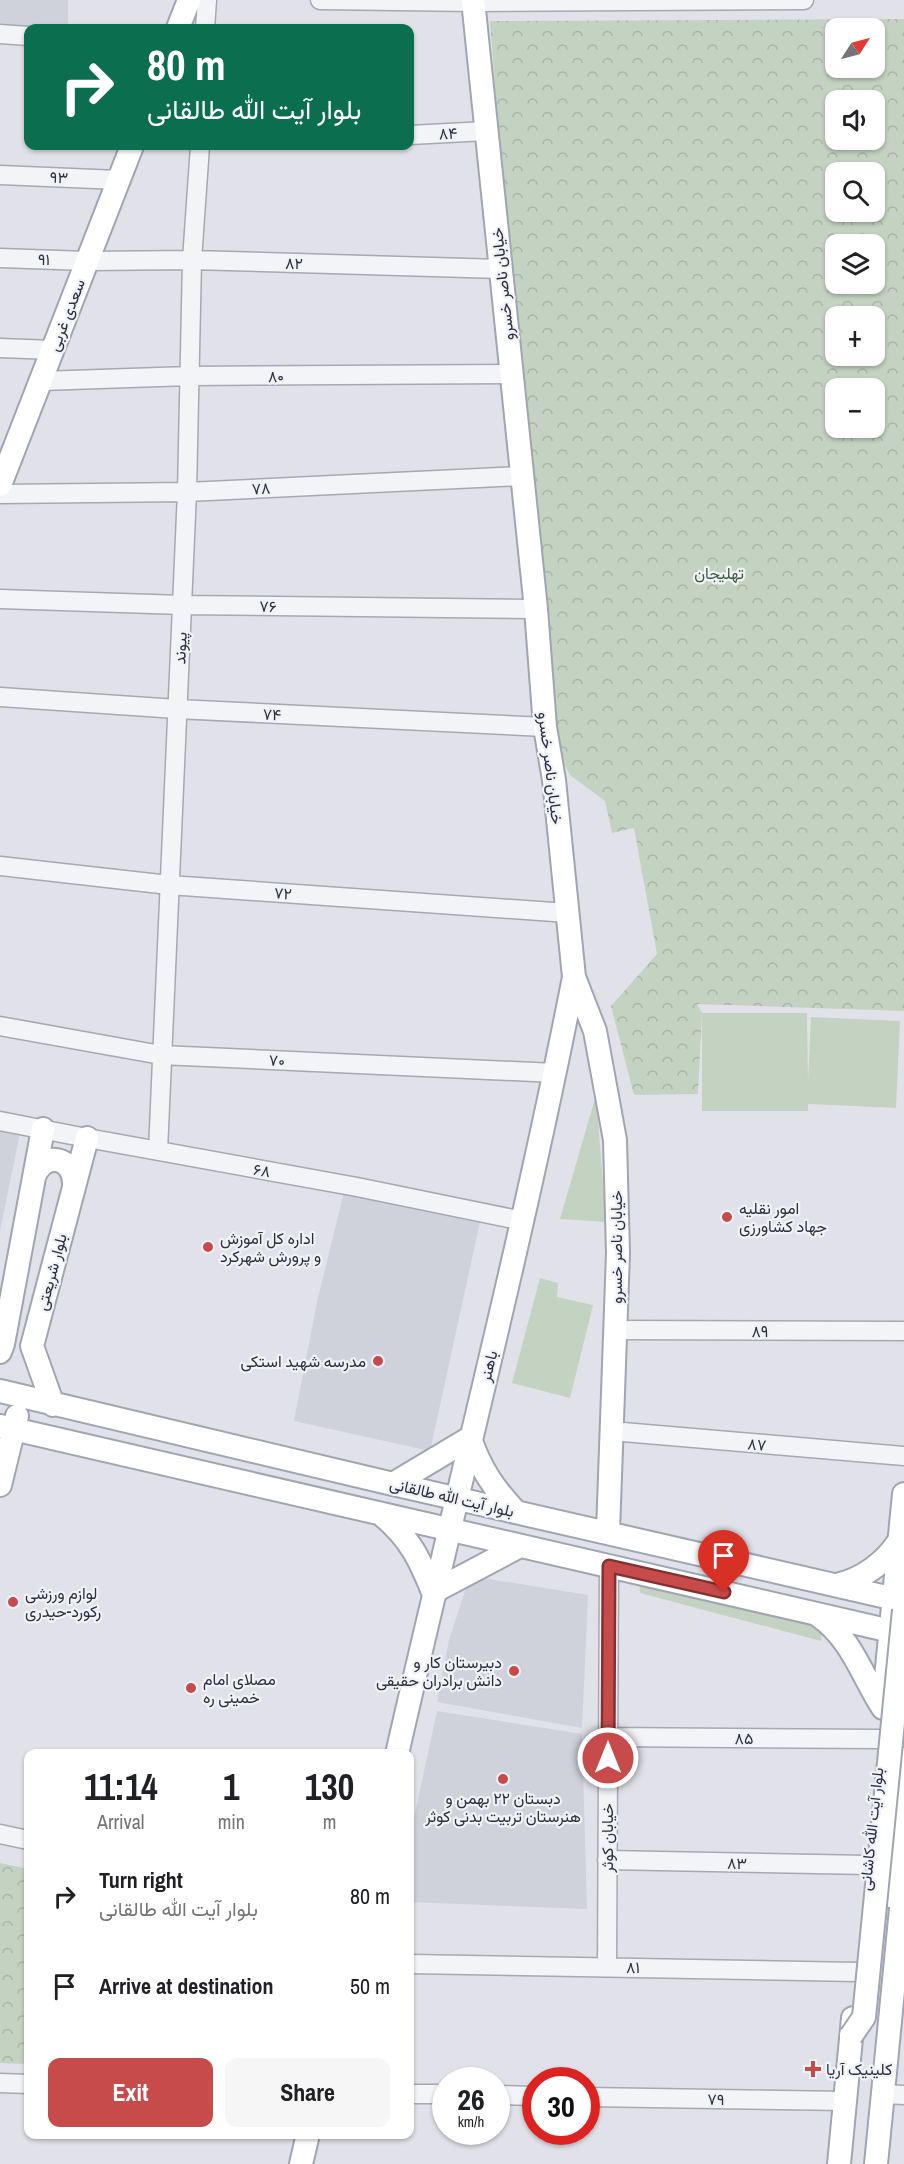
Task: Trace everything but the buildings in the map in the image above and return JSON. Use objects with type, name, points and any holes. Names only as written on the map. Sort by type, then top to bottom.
[{"type":"main road","points":[[180,24],[189,0]]},
{"type":"main road","name":"خیابان ناصر خسرو","points":[[473,1],[536,609],[545,727],[554,780],[574,977],[595,1031],[615,1140],[618,1253],[608,1532]]},
{"type":"main road","name":"سعدی غربی","points":[[0,485],[7,450],[40,381],[130,150]]},
{"type":"main road","name":"باهنر","points":[[398,1749],[448,1530],[523,1221],[574,977]]},
{"type":"main road","name":"بلوار شریعتی","points":[[2,1348],[43,1129]]},
{"type":"main road","name":"بلوار شریعتی","points":[[32,1346],[87,1138]]},
{"type":"main road","points":[[34,1176],[43,1162],[58,1160],[68,1166],[74,1174],[74,1184]]},
{"type":"main road","points":[[2,1348],[17,1359],[24,1357],[32,1346]]},
{"type":"main road","points":[[32,1346],[53,1405]]},
{"type":"main road","name":"بلوار آیت الله طالقانی","points":[[0,1392],[837,1585],[901,1603]]},
{"type":"main road","points":[[0,1485],[7,1428],[22,1397]]},
{"type":"main road","name":"بلوار آیت الله طالقانی","points":[[7,1428],[897,1632]]},
{"type":"main road","points":[[393,1484],[470,1438],[487,1478],[516,1512]]},
{"type":"main road","name":"بلوار آیت الله کاشانی","points":[[838,2164],[883,1708],[901,1603],[900,1541],[904,1494]]},
{"type":"main road","points":[[381,1515],[396,1527],[414,1549],[434,1592],[520,1546]]},
{"type":"main road","points":[[837,1585],[854,1580],[872,1570],[900,1541]]},
{"type":"main road","points":[[851,2036],[864,2017],[901,1603]]},
{"type":"main road","points":[[816,1613],[833,1626],[843,1639],[883,1708]]},
{"type":"main road","points":[[888,2038],[878,2018],[904,1759]]},
{"type":"main road","points":[[876,2164],[894,2095],[888,2038],[900,1951],[904,1878]]},
{"type":"main road","points":[[301,2164],[307,2139]]},
{"type":"street","points":[[205,24],[207,0]]},
{"type":"street","points":[[320,0],[804,0]]},
{"type":"street","points":[[0,34],[24,36]]},
{"type":"street","name":"۸۴","points":[[414,135],[486,131]]},
{"type":"street","name":"پیوند","points":[[158,1151],[188,492],[192,260],[200,150]]},
{"type":"street","name":"۹۳","points":[[0,175],[119,180]]},
{"type":"street","name":"۹۱","points":[[0,258],[87,261]]},
{"type":"street","name":"۸۲","points":[[87,261],[192,260],[501,269]]},
{"type":"street","points":[[0,348],[52,350]]},
{"type":"street","name":"۸۰","points":[[40,381],[189,376],[512,374]]},
{"type":"street","name":"۷۸","points":[[0,494],[188,492],[522,476]]},
{"type":"street","name":"۷۶","points":[[0,598],[182,605],[536,609]]},
{"type":"street","name":"۷۴","points":[[0,697],[177,709],[545,727]]},
{"type":"street","name":"۷۲","points":[[0,866],[169,885],[567,913]]},
{"type":"street","name":"۷۰","points":[[0,1026],[161,1055],[555,1073]]},
{"type":"street","name":"۶۸","points":[[0,1120],[357,1187],[523,1221]]},
{"type":"street","name":"۸۹","points":[[615,1330],[904,1331]]},
{"type":"street","name":"۸۷","points":[[611,1431],[904,1456]]},
{"type":"street","name":"خیابان کوثر","points":[[607,1966],[609,1566]]},
{"type":"street","name":"۸۵","points":[[608,1737],[880,1739]]},
{"type":"street","points":[[0,1834],[24,1838]]},
{"type":"street","name":"۸۳","points":[[607,1860],[868,1865]]},
{"type":"street","name":"۸۱","points":[[414,1964],[857,1971]]},
{"type":"street","points":[[0,2083],[24,2084]]},
{"type":"street","points":[[414,2094],[432,2094]]},
{"type":"street","name":"۷۹","points":[[600,2097],[845,2101]]},
{"type":"shaded area","points":[[0,0],[68,0],[68,24],[24,24],[24,27],[0,27]]},
{"type":"shaded area","points":[[0,1128],[20,1133],[0,1231]]},
{"type":"shaded area","name":"مدرسه شهید استکی","points":[[344,1192],[480,1222],[430,1451],[294,1421],[317,1302]]},
{"type":"shaded area","name":"دبیرستان کار و دانش برادران حقیقی","points":[[470,1576],[588,1595],[582,1728],[437,1702],[449,1640]]},
{"type":"shaded area","name":"دبستان ۲۲ بهمن و هنرستان تربیت بدنی کوثر","points":[[437,1711],[582,1734],[587,1909],[414,1902],[414,1818]]},
{"type":"green space","name":"تهلیجان","points":[[825,19],[825,78],[885,78],[885,19],[904,19],[904,1011],[697,1004],[702,1013],[698,1094],[634,1095],[611,1006],[657,954],[634,828],[612,833],[605,801],[570,775],[545,727],[490,21]]},
{"type":"green space","points":[[702,1013],[807,1013],[808,1081],[811,1017],[900,1021],[896,1108],[808,1104],[808,1111],[702,1111]]},
{"type":"green space","points":[[596,1095],[606,1222],[560,1219]]},
{"type":"green space","points":[[540,1278],[558,1283],[557,1297],[593,1305],[570,1398],[512,1383]]},
{"type":"green space","points":[[639,1577],[822,1624],[821,1641],[640,1593]]},
{"type":"green space","points":[[0,1863],[24,1868],[24,2064],[0,2063]]},
{"type":"place","name":"امور نقلیه جهاد کشاورزی","points":[[727,1217]]},
{"type":"place","name":"اداره کل آموزش و پرورش شهرکرد","points":[[208,1247]]},
{"type":"place","name":"مدرسه شهید استکی","points":[[378,1361]]},
{"type":"place","name":"لوازم ورزشی رکورد-حیدری","points":[[13,1602]]},
{"type":"place","name":"دبیرستان کار و دانش برادران حقیقی","points":[[514,1671]]},
{"type":"place","name":"مصلای امام خمینی ره","points":[[191,1688]]},
{"type":"place","name":"دبستان ۲۲ بهمن و هنرستان تربیت بدنی کوثر","points":[[503,1779]]},
{"type":"place","name":"کلینیک آریا","points":[[813,2069]]},
{"type":"route","points":[[608,1758],[609,1566],[724,1592]]}]
